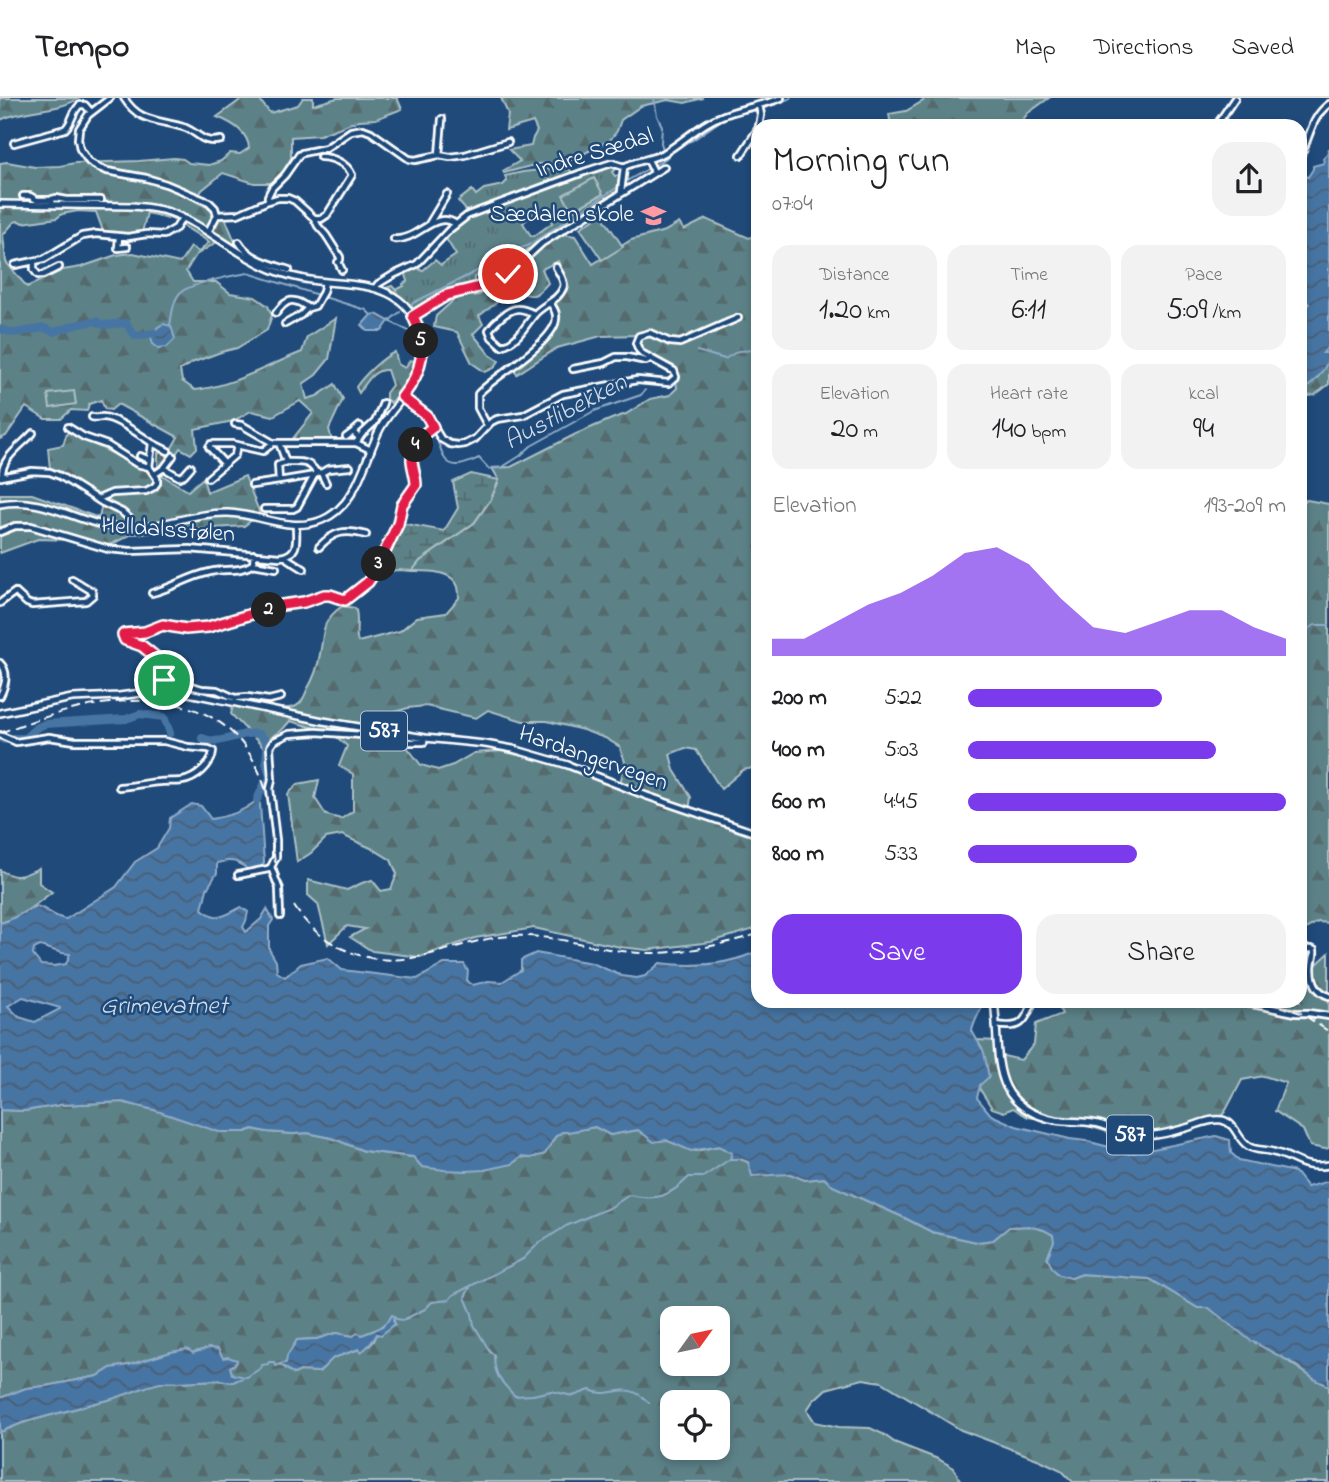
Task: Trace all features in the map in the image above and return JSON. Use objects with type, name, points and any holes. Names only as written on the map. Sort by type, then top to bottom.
[{"type":"main road","points":[[0,204],[52,202],[160,210],[208,232],[243,256],[288,275],[375,288],[393,295],[413,316],[419,333],[421,356],[417,376],[385,421],[354,489],[343,506],[322,520],[296,525],[225,513],[205,514],[159,525],[131,528],[98,524],[36,504],[0,504]]},
{"type":"main road","name":"Hardangervegen","points":[[0,713],[72,698],[119,696],[163,690],[181,691],[262,710],[425,738],[499,746],[549,758],[647,796],[751,832]]},
{"type":"main road","name":"587","points":[[995,1008],[999,1067],[1003,1082],[1013,1098],[1037,1115],[1058,1121],[1102,1124],[1126,1134],[1140,1136],[1174,1132],[1210,1121],[1224,1121],[1234,1128],[1250,1147],[1277,1152],[1308,1166],[1329,1166]]},
{"type":"street","points":[[110,98],[84,119],[78,133],[80,149],[89,162],[99,168],[174,187],[209,202],[217,215],[208,232]]},
{"type":"street","points":[[124,98],[132,109],[142,116],[186,129],[206,140],[221,140]]},
{"type":"street","name":"Indre Sædal","points":[[375,288],[380,282],[418,264],[456,224],[478,211],[612,163],[624,167],[633,163],[651,166],[665,152],[689,140],[721,116],[760,108],[781,98]]},
{"type":"street","points":[[1221,119],[1235,98]]},
{"type":"street","points":[[1307,139],[1316,117],[1329,104]]},
{"type":"street","points":[[14,143],[65,129],[80,105],[85,105],[91,112]]},
{"type":"street","points":[[759,119],[760,108]]},
{"type":"street","points":[[439,155],[442,119]]},
{"type":"street","points":[[268,201],[272,188],[299,155],[326,148],[351,131],[363,129],[371,132],[412,160],[439,155],[465,155],[508,142]]},
{"type":"street","points":[[741,155],[751,139]]},
{"type":"street","points":[[314,218],[321,219],[327,215],[352,175],[340,162],[320,157]]},
{"type":"street","points":[[413,316],[447,295],[500,279],[542,243],[622,190],[651,166],[664,167]]},
{"type":"street","points":[[622,190],[624,167]]},
{"type":"street","points":[[429,225],[447,194]]},
{"type":"street","points":[[23,196],[52,202],[56,198],[101,200]]},
{"type":"street","points":[[217,215],[239,215],[278,198],[295,201],[314,218],[337,251],[342,270]]},
{"type":"street","points":[[15,265],[34,262],[51,255],[82,236],[164,235],[176,228],[182,218]]},
{"type":"street","name":"Indre Sædal","points":[[394,239],[406,239],[429,225],[445,220],[456,224]]},
{"type":"street","points":[[119,237],[118,248],[127,247]]},
{"type":"street","points":[[239,242],[252,255],[289,270]]},
{"type":"street","points":[[34,262],[34,270],[38,275],[59,267]]},
{"type":"street","points":[[535,314],[515,309],[493,325],[489,330],[490,334],[499,344],[505,345],[523,331],[535,314],[550,303],[564,286],[556,267]]},
{"type":"street","points":[[285,324],[315,306],[325,282]]},
{"type":"street","points":[[276,313],[283,305],[294,300],[300,301],[308,308]]},
{"type":"street","points":[[487,425],[478,408],[478,394],[540,344],[556,322],[556,314],[550,303]]},
{"type":"street","points":[[402,397],[427,416],[445,442],[465,444],[475,439],[487,425],[497,419],[523,415],[563,394],[638,380],[666,384],[674,380],[676,374],[643,354],[637,346],[637,339],[642,334],[650,333],[670,342],[680,343],[738,318]]},
{"type":"street","points":[[573,369],[604,363],[616,357],[646,361],[652,358]]},
{"type":"street","points":[[235,424],[242,425],[273,443],[357,441],[375,422],[383,403]]},
{"type":"street","points":[[92,417],[116,422],[168,451]]},
{"type":"street","points":[[346,437],[360,426]]},
{"type":"street","points":[[68,427],[107,445],[137,464],[149,467],[155,474],[157,483],[151,489],[112,493],[97,499]]},
{"type":"street","points":[[281,697],[269,700],[235,698],[217,690],[183,682],[149,679],[173,672],[175,667],[142,646],[125,640],[123,635],[145,632],[163,625],[186,629],[208,627],[324,595],[347,599],[368,582],[382,557],[398,524],[402,505],[416,485],[412,454],[415,446],[433,427]]},
{"type":"street","points":[[353,432],[357,441],[371,450]]},
{"type":"street","points":[[33,433],[6,461],[1,477],[32,471],[61,476],[126,514],[131,521],[131,528]]},
{"type":"street","points":[[149,467],[152,443]]},
{"type":"street","points":[[224,463],[209,447],[211,444],[237,445],[263,451],[273,443]]},
{"type":"street","points":[[279,443],[286,461]]},
{"type":"street","points":[[208,478],[235,455],[237,445]]},
{"type":"street","points":[[141,456],[150,460]]},
{"type":"street","points":[[155,474],[164,468],[173,456]]},
{"type":"street","points":[[279,481],[278,465],[286,461],[307,463],[326,483]]},
{"type":"street","points":[[164,468],[178,477],[191,467]]},
{"type":"street","points":[[252,485],[318,474],[328,468],[350,467]]},
{"type":"street","points":[[264,509],[297,507],[318,474]]},
{"type":"street","points":[[296,525],[294,550],[286,556],[304,569]]},
{"type":"street","name":"Helldalsstølen","points":[[0,532],[31,526],[108,549],[190,549],[286,556]]},
{"type":"street","points":[[319,547],[330,537],[347,531],[366,536]]},
{"type":"street","points":[[324,534],[330,537]]},
{"type":"street","name":"Helldalsstølen","points":[[253,564],[254,554]]},
{"type":"street","name":"Helldalsstølen","points":[[152,593],[209,572],[242,570],[253,564],[276,568]]},
{"type":"street","points":[[0,603],[15,592],[32,605],[80,602],[93,595],[72,579]]},
{"type":"street","points":[[0,663],[5,670],[6,680],[0,696]]},
{"type":"street","points":[[181,691],[183,682]]},
{"type":"street","points":[[238,875],[271,867],[276,857],[270,789],[272,743],[285,736],[316,732],[362,734],[393,742],[424,742]]},
{"type":"street","points":[[393,742],[394,733]]},
{"type":"street","points":[[5,738],[16,742],[49,737],[75,741],[164,741],[213,751],[212,759],[192,778],[119,787]]},
{"type":"street","points":[[271,867],[279,888],[280,916]]},
{"type":"street","points":[[1307,949],[1314,950],[1312,966],[1315,985],[1321,993],[1329,996]]},
{"type":"street","points":[[996,1025],[1015,1026],[1022,1023],[1031,1008]]},
{"type":"street","points":[[1271,1008],[1329,1016]]},
{"type":"green space","points":[[0,98],[79,98],[62,106],[20,113],[0,120]]},
{"type":"green space","points":[[243,98],[258,98],[270,113],[298,105],[303,98],[313,98],[313,105],[337,98],[397,98],[402,109],[376,119],[359,120],[320,135],[291,137],[291,158],[279,179],[273,183],[254,183],[223,173],[202,190],[195,201],[226,220],[238,249],[222,239],[196,255],[186,271],[193,282],[216,282],[230,293],[255,297],[268,306],[272,315],[267,330],[237,348],[194,362],[180,370],[182,381],[195,390],[249,375],[302,352],[307,337],[336,318],[329,359],[316,375],[303,384],[307,399],[335,384],[343,399],[329,429],[332,441],[291,441],[313,413],[300,401],[273,416],[251,411],[233,421],[195,429],[197,448],[191,454],[180,448],[162,475],[188,491],[203,478],[207,492],[245,476],[260,514],[244,526],[132,534],[112,544],[94,547],[72,540],[38,539],[0,553],[0,494],[32,494],[99,518],[102,504],[50,469],[48,448],[63,445],[67,433],[148,471],[158,467],[158,453],[169,453],[178,437],[118,404],[111,410],[105,409],[101,400],[89,404],[87,411],[71,410],[61,419],[45,419],[26,407],[6,436],[0,439],[0,163],[35,167],[174,158],[209,165],[221,161],[230,153],[240,154],[249,148],[242,132],[217,117]],"holes":[[[78,211],[96,212],[103,231],[119,235],[142,232],[147,213],[172,219],[209,242],[199,252],[191,247],[180,263],[133,253],[116,255],[63,270],[27,287],[6,262],[3,235],[14,222],[57,218],[62,214]]]},
{"type":"green space","points":[[501,98],[703,98],[685,103],[668,100],[641,106],[621,120],[610,140],[568,162],[538,164],[504,173],[503,171],[520,161],[509,150],[531,146],[537,131],[533,122],[506,130],[508,114]]},
{"type":"green space","points":[[924,98],[1049,98],[1023,119],[890,119],[889,114],[906,111]]},
{"type":"green space","points":[[614,165],[617,168],[612,172],[621,178],[616,192],[526,251],[520,250],[488,265],[474,278],[474,284],[446,291],[414,312],[397,293],[386,288],[392,286],[396,290],[404,286],[408,281],[405,272],[417,267],[422,271],[435,260],[441,265],[456,255],[445,237],[471,216],[458,201],[472,190],[476,195],[484,189],[503,185],[507,181],[505,176],[523,172],[566,167],[577,176]],"holes":[[[545,211],[549,213],[552,223],[531,236],[523,223]]]},
{"type":"green space","points":[[594,178],[603,194],[572,211],[563,195]]},
{"type":"green space","points":[[601,214],[623,247],[602,260],[580,228]]},
{"type":"green space","points":[[706,219],[751,237],[751,768],[743,770],[721,789],[696,750],[685,748],[670,754],[674,770],[691,797],[689,811],[751,834],[751,930],[711,942],[647,950],[620,947],[534,928],[475,938],[420,957],[372,951],[350,937],[365,929],[347,926],[328,944],[318,904],[308,895],[308,880],[347,890],[372,880],[381,891],[391,889],[397,874],[391,860],[342,835],[326,838],[297,862],[288,794],[298,784],[319,780],[315,798],[326,815],[341,819],[353,811],[353,774],[339,766],[347,746],[332,733],[290,721],[264,748],[231,714],[235,697],[277,708],[299,704],[315,672],[327,622],[342,606],[355,608],[358,642],[400,631],[417,617],[446,613],[459,598],[455,581],[445,574],[412,571],[420,561],[474,523],[491,499],[499,480],[492,468],[511,467],[576,434],[626,414],[650,399],[670,395],[677,388],[675,374],[638,349],[639,335],[601,336],[557,348],[517,374],[514,369],[540,348],[560,319],[555,304],[569,287],[558,261],[542,269],[548,283],[539,292],[529,295],[513,290],[479,316],[483,324],[473,334],[490,355],[499,361],[494,368],[485,372],[472,363],[457,332],[434,327],[436,316],[457,297],[479,295],[497,283],[553,236],[575,236],[593,264],[631,240],[665,231],[679,223],[684,230]],"holes":[[[426,706],[476,718],[488,710],[523,721],[547,721],[605,738],[620,747],[625,762],[620,784],[541,757],[502,751],[474,753],[438,770],[421,765],[407,747],[382,732],[391,713],[408,708]]]},
{"type":"green space","points":[[395,352],[398,364],[405,368],[410,360],[415,361],[409,378],[391,403],[386,399],[386,393],[392,385],[387,370],[374,374],[359,393],[356,387],[364,377]]},
{"type":"green space","points":[[1329,359],[1329,384],[1315,395],[1307,396],[1307,388],[1324,369]]},
{"type":"green space","points":[[74,391],[76,404],[50,408],[48,394]]},
{"type":"green space","points":[[471,474],[499,480],[491,499],[474,523],[420,561],[412,571],[378,572],[404,525],[444,531],[458,508],[453,482]]},
{"type":"green space","points":[[1307,500],[1329,504],[1329,923],[1318,922],[1307,928]]},
{"type":"green space","points":[[39,868],[39,883],[52,892],[21,914],[0,923],[0,870],[20,876]]},
{"type":"green space","points":[[1329,953],[1329,1148],[1310,1146],[1303,1130],[1275,1111],[1286,1083],[1264,1076],[1242,1080],[1225,1112],[1216,1121],[1156,1139],[1138,1141],[1088,1126],[1028,1117],[1013,1108],[1004,1112],[992,1108],[979,1088],[977,1040],[998,1041],[999,1055],[1021,1060],[1034,1044],[1036,1024],[1062,1014],[1059,1008],[1307,1008],[1307,966],[1316,965]]},
{"type":"green space","points":[[122,1102],[245,1132],[253,1129],[308,1133],[332,1138],[364,1151],[512,1164],[521,1157],[530,1158],[545,1154],[555,1137],[562,1132],[595,1127],[610,1135],[638,1130],[654,1141],[665,1140],[696,1151],[719,1146],[732,1153],[731,1159],[740,1159],[748,1162],[750,1167],[772,1174],[790,1174],[805,1180],[824,1178],[833,1186],[932,1232],[977,1242],[993,1240],[1009,1227],[1029,1226],[1044,1230],[1053,1235],[1071,1278],[1082,1274],[1150,1279],[1198,1308],[1209,1307],[1314,1379],[1329,1386],[1329,1482],[1073,1482],[1061,1470],[1040,1460],[961,1430],[882,1382],[863,1379],[826,1389],[807,1410],[815,1422],[839,1427],[870,1428],[894,1442],[954,1468],[961,1482],[0,1482],[0,1432],[22,1423],[160,1383],[217,1380],[233,1382],[243,1377],[232,1375],[230,1367],[236,1363],[209,1348],[192,1353],[171,1352],[111,1368],[98,1376],[27,1388],[0,1397],[0,1110],[24,1111],[60,1105]],"holes":[[[392,1316],[395,1324],[377,1334],[369,1346],[333,1358],[319,1372],[300,1371],[294,1374],[281,1365],[286,1363],[297,1340],[317,1339],[336,1333],[362,1335],[380,1328]]]},
{"type":"water","points":[[1329,148],[1329,346],[1323,353],[1329,353],[1326,365],[1307,387],[1307,177],[1313,166],[1324,163],[1323,158]]},
{"type":"water","points":[[376,314],[389,321],[382,331],[368,331],[362,325],[371,315]]},
{"type":"water","points":[[163,324],[171,326],[175,339],[167,347],[158,348],[151,337]]},
{"type":"water","name":"Grimevatnet","points":[[257,800],[260,804],[264,862],[262,869],[251,872],[236,862],[217,863],[217,873],[207,889],[202,909],[222,916],[241,907],[248,912],[243,927],[246,932],[261,919],[267,909],[273,920],[269,926],[269,949],[276,961],[277,972],[285,977],[301,964],[328,958],[342,970],[417,979],[444,964],[464,964],[468,971],[467,981],[473,985],[488,981],[502,982],[521,970],[521,960],[536,953],[592,963],[622,976],[637,978],[645,976],[660,963],[710,964],[751,954],[751,1008],[981,1008],[972,1031],[984,1052],[989,1077],[980,1085],[977,1098],[991,1115],[1016,1126],[1086,1141],[1129,1154],[1216,1136],[1230,1140],[1231,1153],[1239,1160],[1295,1172],[1307,1187],[1329,1181],[1329,1386],[1251,1341],[1209,1308],[1198,1308],[1150,1279],[1082,1274],[1071,1278],[1059,1275],[1047,1258],[1054,1241],[1053,1235],[1044,1230],[1029,1226],[1009,1227],[993,1240],[977,1242],[932,1232],[833,1186],[824,1178],[805,1180],[790,1174],[752,1176],[748,1162],[730,1159],[732,1153],[719,1146],[691,1151],[666,1140],[654,1142],[638,1130],[610,1135],[595,1127],[562,1132],[555,1137],[545,1154],[530,1158],[521,1157],[512,1164],[484,1170],[444,1170],[422,1167],[413,1157],[364,1151],[332,1138],[308,1133],[253,1129],[245,1132],[219,1132],[122,1102],[60,1105],[24,1111],[0,1110],[0,923],[36,906],[66,919],[116,887],[135,862],[157,848],[169,828],[170,818],[192,804],[201,806],[211,819],[246,808]],"holes":[[[40,946],[70,954],[66,964],[54,966],[41,965],[33,955],[34,949]],[[23,997],[60,1008],[35,1022],[19,1017],[8,1006]]]},
{"type":"water","points":[[392,1315],[395,1324],[381,1335],[377,1334],[364,1350],[361,1352],[359,1349],[333,1358],[319,1372],[300,1371],[294,1374],[280,1364],[286,1363],[287,1356],[297,1340],[317,1339],[336,1333],[362,1335],[383,1326]]},
{"type":"water","points":[[209,1348],[218,1349],[223,1358],[237,1360],[230,1367],[232,1374],[244,1377],[233,1382],[217,1380],[160,1383],[22,1423],[0,1432],[0,1397],[26,1388],[98,1376],[111,1368],[171,1352],[187,1349],[193,1353]]},
{"type":"waterway","points":[[654,98],[662,126],[663,149]]},
{"type":"waterway","points":[[762,109],[791,98]]},
{"type":"waterway","points":[[625,182],[665,159],[680,145],[693,140],[723,119],[757,110]]},
{"type":"waterway","points":[[411,304],[477,271],[502,255],[527,246],[621,185]]},
{"type":"waterway","points":[[170,325],[174,304],[180,293],[202,283],[233,276],[248,273],[318,295]]},
{"type":"waterway","points":[[324,297],[366,310],[371,315]]},
{"type":"waterway","name":"Austlibekken","points":[[400,312],[389,321],[411,332]]},
{"type":"waterway","points":[[0,329],[14,333],[44,328],[54,332],[96,321],[103,325],[127,323],[136,336],[155,333]]},
{"type":"waterway","name":"Austlibekken","points":[[697,351],[725,359],[738,351],[751,350]]},
{"type":"waterway","name":"Austlibekken","points":[[438,443],[449,463],[457,465],[479,458],[489,469],[501,468],[531,446],[594,411],[641,395],[645,390]]},
{"type":"waterway","points":[[1307,630],[1315,625],[1329,625]]},
{"type":"waterway","points":[[0,738],[25,738],[45,724],[126,719],[140,714],[164,717],[170,733]]},
{"type":"waterway","points":[[202,738],[217,741],[244,734],[259,734],[267,747],[266,763],[270,776],[266,784]]},
{"type":"waterway","points":[[257,800],[263,786]]},
{"type":"waterway","points":[[1251,1008],[1295,1017],[1329,1019]]},
{"type":"waterway","points":[[394,1316],[403,1320],[425,1309],[432,1302],[449,1300],[453,1295],[523,1259],[538,1244],[566,1226],[611,1207],[629,1195],[647,1198],[662,1196],[689,1177],[703,1177],[730,1159]]},
{"type":"waterway","points":[[470,1287],[465,1297],[474,1325],[494,1355],[499,1378],[515,1396],[551,1391],[573,1396],[590,1390],[598,1393],[625,1390],[640,1395],[649,1403]]},
{"type":"waterway","points":[[244,1377],[269,1362],[274,1362],[276,1366],[280,1364]]},
{"type":"railway","points":[[0,733],[71,710],[109,703],[147,701],[183,706],[215,719],[242,743],[262,779],[269,806],[275,860],[284,888]]},
{"type":"railway","points":[[294,906],[309,925],[337,946],[359,955],[389,960],[424,956],[476,942],[512,936],[545,938],[627,952],[658,953],[701,948],[751,936]]},
{"type":"railway","points":[[1286,1008],[1301,1013],[1328,1031]]},
{"type":"place","name":"Sædalen skole","points":[[654,215]]},
{"type":"route","points":[[164,680],[149,679],[173,672],[175,667],[157,658],[146,648],[125,640],[124,634],[145,632],[163,625],[186,629],[208,627],[324,595],[345,600],[368,582],[398,524],[402,505],[416,485],[412,461],[415,446],[433,427],[421,410],[402,397],[417,376],[421,356],[421,342],[413,316],[447,295],[487,285],[508,274]]}]
